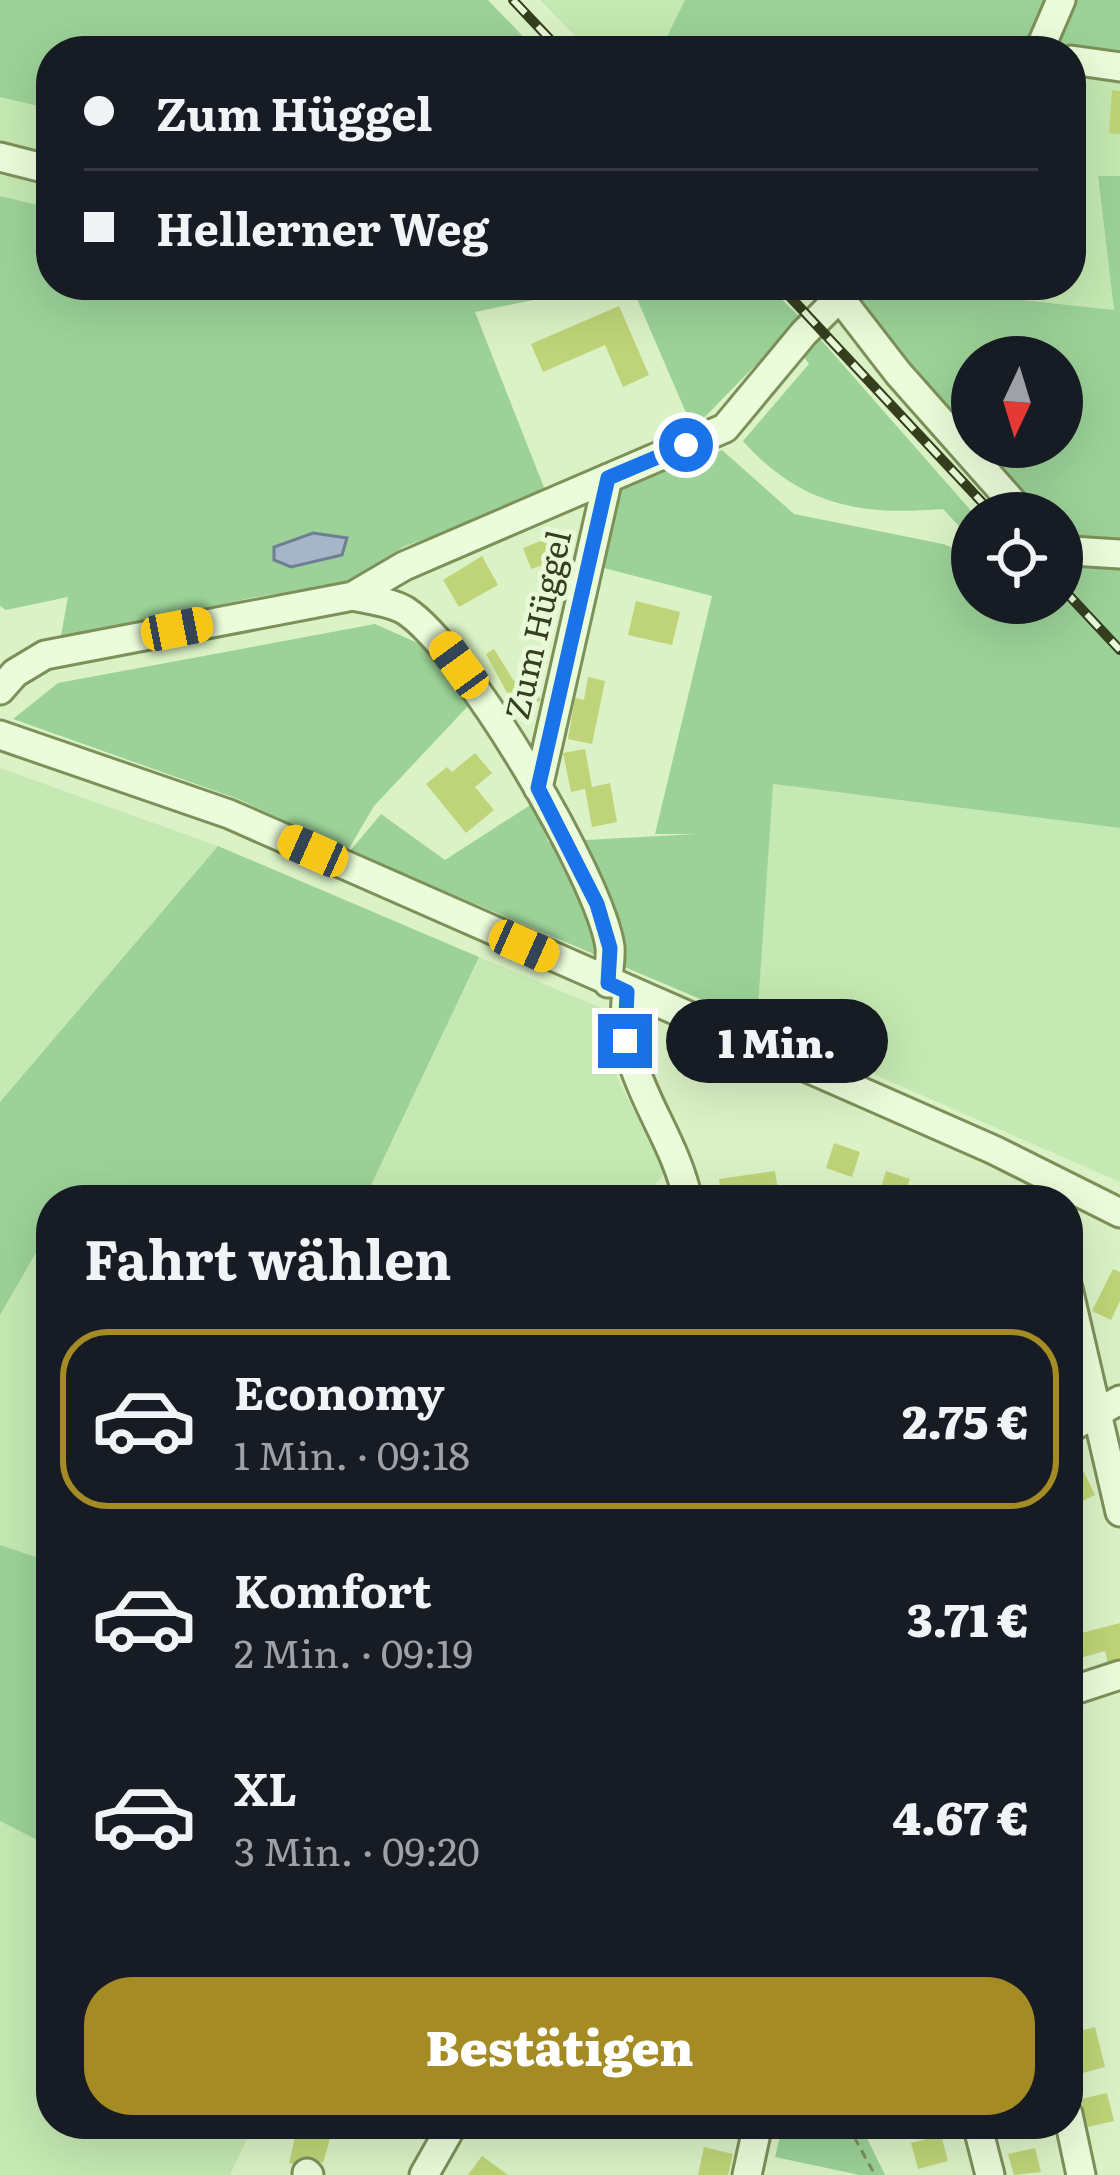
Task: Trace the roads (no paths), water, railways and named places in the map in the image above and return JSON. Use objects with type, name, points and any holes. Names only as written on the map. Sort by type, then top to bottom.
[{"type":"street","points":[[1046,36],[1060,0]]},
{"type":"street","points":[[1086,62],[1120,67]]},
{"type":"street","points":[[0,157],[36,166]]},
{"type":"street","name":"Zum Hüggel","points":[[0,690],[45,655],[353,596],[404,566],[725,428],[838,300]]},
{"type":"street","points":[[851,300],[898,373],[1003,492]]},
{"type":"street","name":"Zum Hüggel","points":[[538,788],[608,478]]},
{"type":"street","points":[[1083,551],[1120,554]]},
{"type":"street","name":"Zum Hüggel","points":[[353,596],[403,609],[442,642],[538,788]]},
{"type":"street","points":[[0,735],[229,814],[994,1150],[1046,1185]]},
{"type":"street","points":[[538,788],[597,904],[610,948],[632,1070],[684,1185]]},
{"type":"street","points":[[1083,1200],[1120,1213]]},
{"type":"street","points":[[1083,1333],[1108,1407],[1120,1511]]},
{"type":"street","points":[[1083,1687],[1120,1675]]},
{"type":"street","points":[[424,2175],[444,2139]]},
{"type":"street","points":[[747,2175],[755,2139]]},
{"type":"street","points":[[981,2139],[991,2175]]},
{"type":"street","points":[[1073,2139],[1081,2175]]},
{"type":"water","points":[[313,533],[347,538],[342,555],[291,567],[274,560],[274,547]]},
{"type":"railway","points":[[513,0],[547,36]]},
{"type":"railway","points":[[793,300],[972,492]]},
{"type":"railway","points":[[1083,610],[1120,650]]}]
